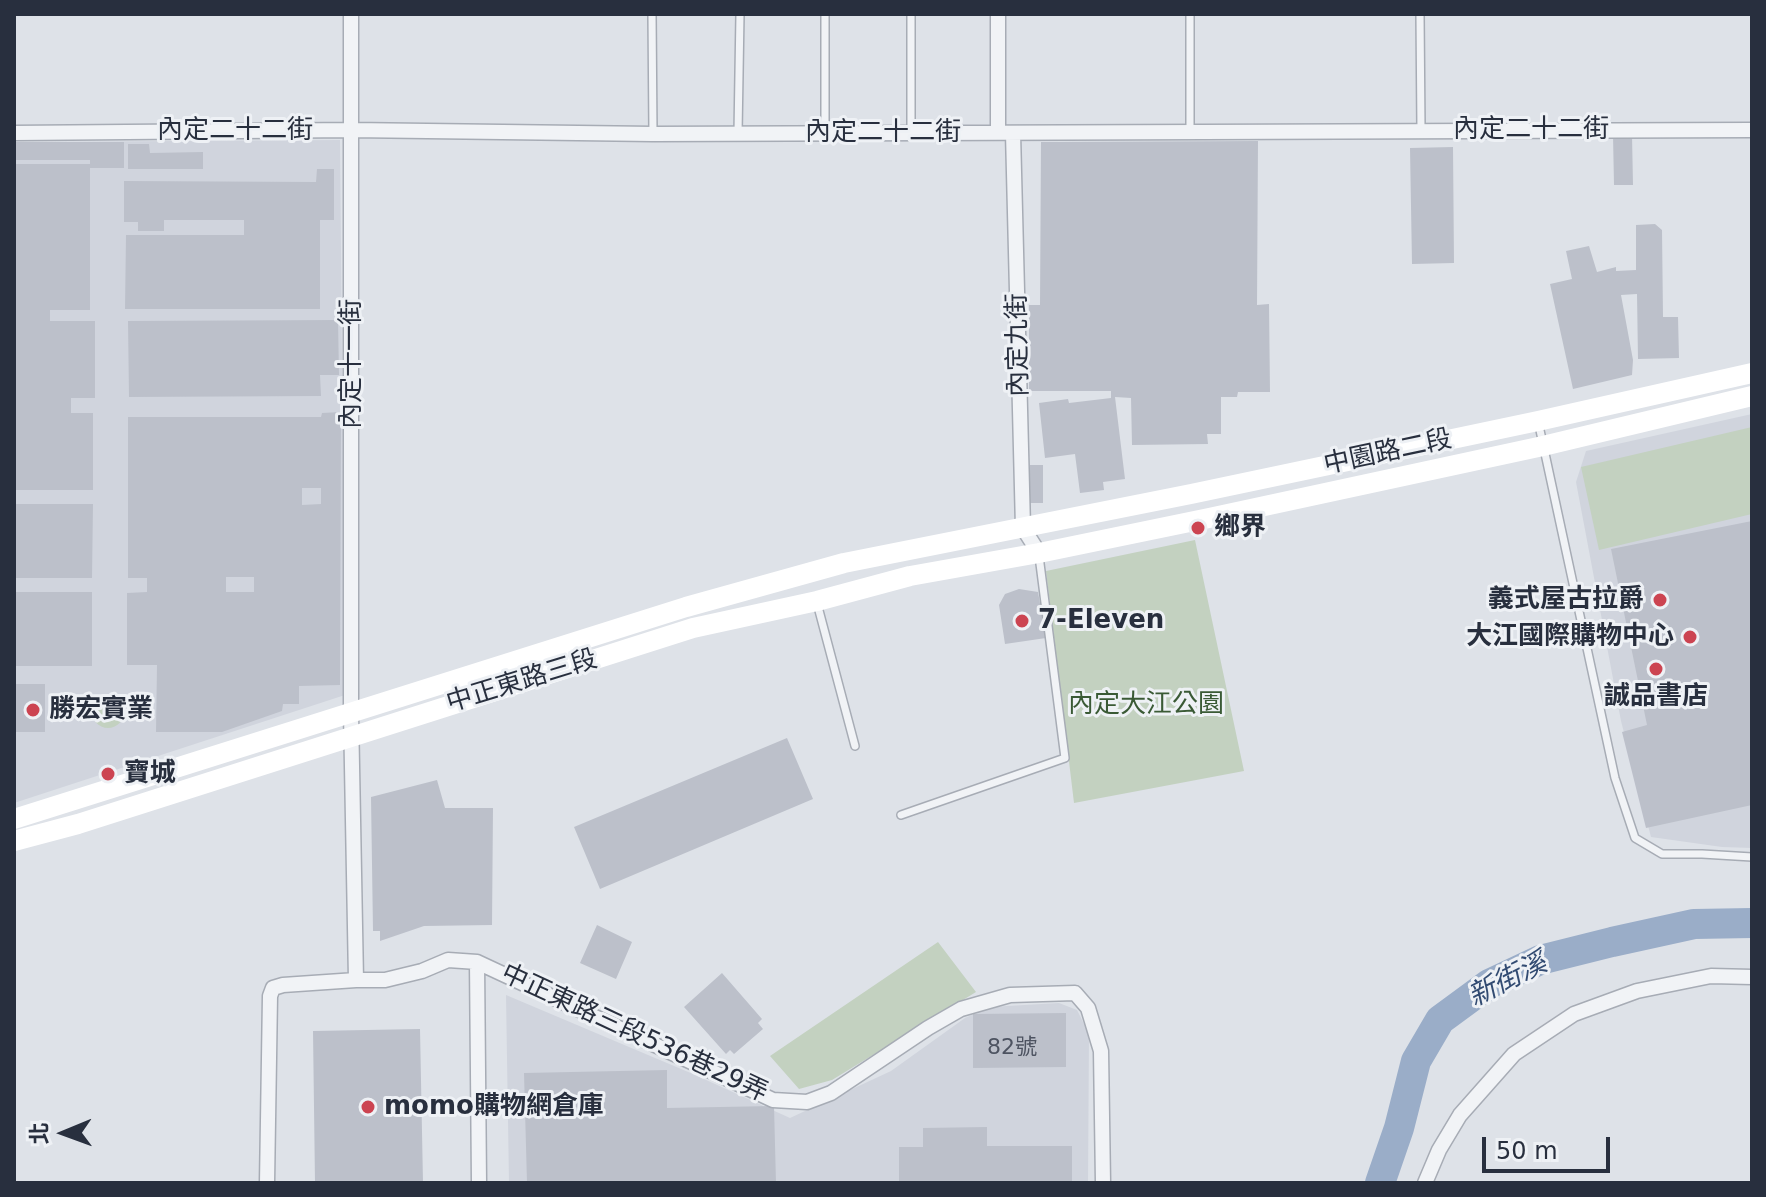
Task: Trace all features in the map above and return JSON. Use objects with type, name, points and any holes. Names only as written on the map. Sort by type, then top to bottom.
[{"type":"main road","name":"中園路二段","points":[[351,713],[686,607],[830,567],[1538,421],[1752,373]]},
{"type":"main road","name":"中園路二段","points":[[1039,553],[1543,446],[1752,396]]},
{"type":"main road","name":"中正東路三段","points":[[14,841],[78,824],[693,628],[817,601],[910,576],[1039,553]]},
{"type":"main road","points":[[14,819],[351,713]]},
{"type":"street","name":"內定十一街","points":[[351,14],[351,713],[356,980]]},
{"type":"street","name":"內定九街","points":[[998,14],[1023,528]]},
{"type":"street","name":"內定二十二街","points":[[14,133],[352,130],[653,134],[1752,130]]},
{"type":"street","points":[[1023,528],[1039,553]]},
{"type":"street","name":"中正東路三段536巷29弄","points":[[267,1183],[270,996],[273,988],[385,980],[422,971],[448,960],[477,962],[773,1100],[807,1102],[831,1093],[961,1009],[1010,995],[1075,993],[1088,1008],[1101,1051],[1103,1183]]},
{"type":"street","points":[[477,962],[479,1183]]},
{"type":"street","points":[[1425,1183],[1439,1150],[1460,1115],[1514,1054],[1574,1014],[1637,991],[1711,976],[1752,977]]},
{"type":"lane","points":[[652,14],[653,134]]},
{"type":"lane","points":[[738,133],[740,14]]},
{"type":"lane","points":[[825,14],[825,133]]},
{"type":"lane","points":[[911,14],[911,133]]},
{"type":"lane","points":[[1190,14],[1190,132]]},
{"type":"lane","points":[[1420,14],[1421,130]]},
{"type":"lane","points":[[1538,421],[1615,778],[1635,838],[1662,854],[1752,857]]},
{"type":"lane","points":[[901,815],[1065,758],[1039,553]]},
{"type":"lane","points":[[817,601],[855,746]]},
{"type":"shaded area","points":[[340,140],[345,695],[14,803],[14,142]]},
{"type":"shaded area","points":[[1752,414],[1752,848],[1651,837],[1621,721],[1576,482],[1586,451]]},
{"type":"shaded area","points":[[506,995],[790,1118],[891,1071],[965,1018],[990,1007],[1059,1003],[1077,1010],[1089,1034],[1088,1183],[509,1183]]},
{"type":"green space","points":[[1752,427],[1752,514],[1599,550],[1581,467]]},
{"type":"green space","name":"內定大江公園","points":[[1195,540],[1244,771],[1074,803],[1046,571]]},
{"type":"green space","points":[[108,696],[119,701],[124,712],[119,723],[108,728],[97,723],[92,712],[97,701]]},
{"type":"green space","points":[[938,942],[976,992],[832,1080],[799,1089],[770,1056]]},
{"type":"building","points":[[1613,135],[1632,135],[1633,185],[1614,185]]},
{"type":"building","points":[[1258,141],[1257,305],[1269,304],[1270,392],[1238,392],[1237,397],[1221,397],[1221,434],[1207,434],[1208,444],[1132,445],[1131,398],[1115,397],[1125,479],[1103,482],[1104,490],[1080,493],[1075,454],[1045,458],[1039,403],[1111,398],[1111,391],[1029,391],[1029,305],[1040,305],[1041,142]]},
{"type":"building","points":[[14,142],[124,142],[124,168],[90,168],[90,310],[50,310],[50,321],[95,321],[95,398],[71,398],[71,413],[93,413],[93,490],[14,490],[14,164],[90,164],[90,160],[14,160]]},
{"type":"building","points":[[128,144],[149,144],[150,153],[203,152],[203,169],[128,169]]},
{"type":"building","points":[[1453,147],[1454,263],[1412,264],[1410,148]]},
{"type":"building","points":[[317,169],[334,169],[334,220],[320,220],[320,309],[125,309],[126,235],[244,235],[244,220],[164,220],[164,231],[138,231],[138,222],[124,222],[124,181],[316,182]]},
{"type":"building","points":[[1655,224],[1662,230],[1663,317],[1678,317],[1679,358],[1638,359],[1637,294],[1621,295],[1633,360],[1632,375],[1573,389],[1550,284],[1572,279],[1566,251],[1589,246],[1597,272],[1616,267],[1616,271],[1636,270],[1636,225]]},
{"type":"building","points":[[338,320],[339,375],[320,375],[321,396],[129,397],[128,321]]},
{"type":"building","points":[[341,412],[340,685],[299,686],[299,704],[283,704],[282,711],[222,732],[156,732],[157,665],[127,665],[127,593],[147,592],[147,578],[128,578],[128,417],[321,417],[322,413]],"holes":[[[302,488],[321,488],[321,504],[302,505]],[[226,577],[254,577],[254,592],[226,592]]]},
{"type":"building","points":[[1030,465],[1043,465],[1043,503],[1030,503]]},
{"type":"building","points":[[14,504],[93,504],[92,578],[14,578]]},
{"type":"building","name":"大江國際購物中心","points":[[1752,521],[1752,805],[1646,828],[1622,732],[1647,725],[1611,549]]},
{"type":"building","name":"7-Eleven","points":[[1019,589],[1038,592],[1046,638],[1005,644],[999,605],[1005,594]]},
{"type":"building","points":[[14,592],[92,592],[92,666],[14,666]]},
{"type":"building","points":[[14,684],[45,684],[45,732],[14,732]]},
{"type":"building","points":[[787,738],[813,799],[600,889],[574,827]]},
{"type":"building","points":[[437,780],[445,808],[493,808],[492,925],[424,926],[380,941],[380,931],[373,931],[371,797]]},
{"type":"building","points":[[597,925],[632,942],[616,979],[580,963]]},
{"type":"building","points":[[722,973],[762,1019],[758,1023],[763,1029],[734,1054],[730,1050],[726,1054],[684,1007]]},
{"type":"building","points":[[1066,1013],[1066,1067],[973,1068],[973,1014]]},
{"type":"building","name":"momo購物網倉庫","points":[[420,1029],[423,1183],[315,1183],[313,1031]]},
{"type":"building","points":[[667,1070],[667,1108],[774,1106],[776,1183],[527,1183],[524,1073]]},
{"type":"building","points":[[987,1127],[987,1146],[1072,1146],[1072,1183],[899,1183],[899,1147],[923,1147],[923,1128]]},
{"type":"waterway","name":"新街溪","points":[[1380,1183],[1399,1128],[1416,1061],[1440,1020],[1489,984],[1540,960],[1612,942],[1694,924],[1752,923]]},
{"type":"place","name":"鄉界","points":[[1198,528]]},
{"type":"place","name":"義式屋古拉爵","points":[[1660,600]]},
{"type":"place","name":"7-Eleven","points":[[1022,621]]},
{"type":"place","name":"大江國際購物中心","points":[[1690,637]]},
{"type":"place","name":"誠品書店","points":[[1656,669]]},
{"type":"place","name":"勝宏實業","points":[[33,710]]},
{"type":"place","name":"寶城","points":[[108,774]]},
{"type":"place","name":"momo購物網倉庫","points":[[368,1107]]}]
